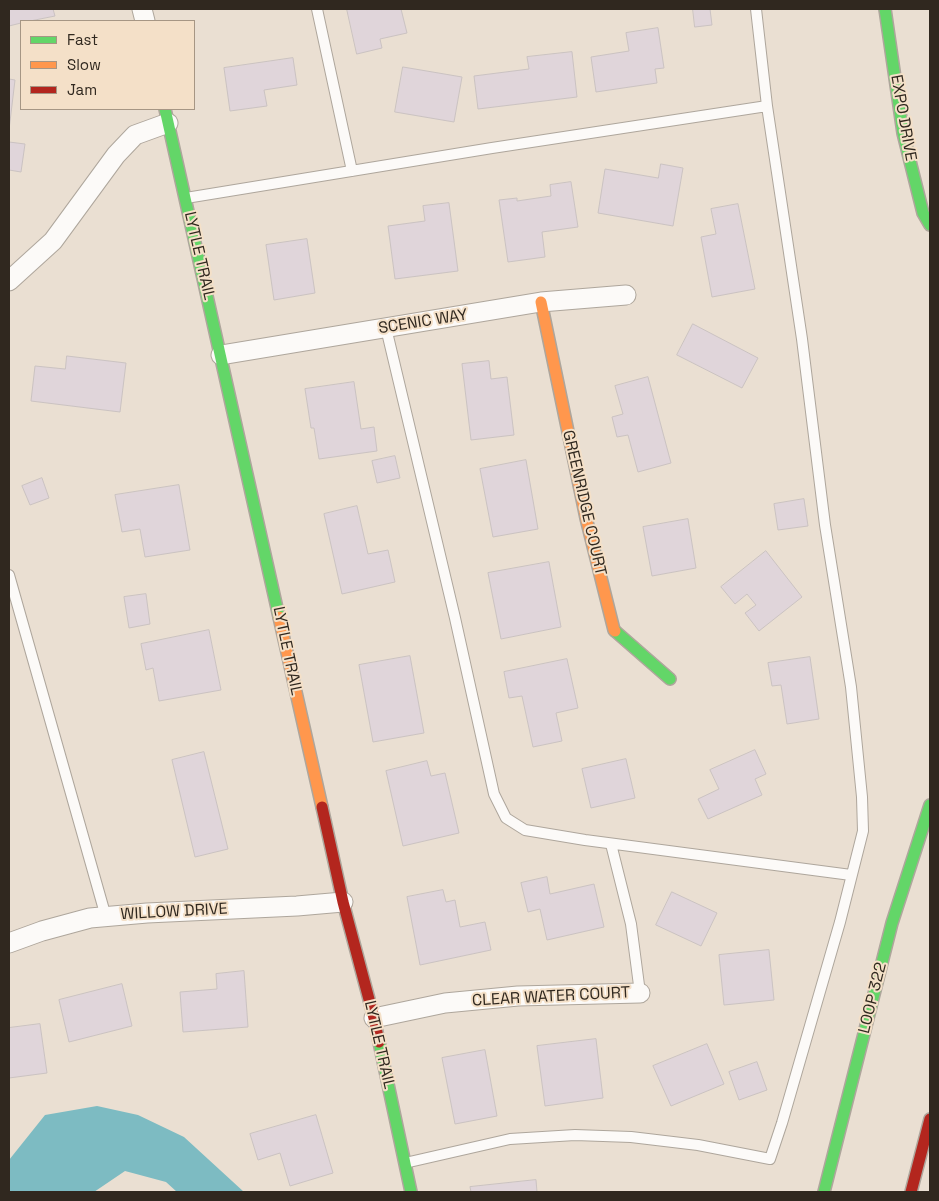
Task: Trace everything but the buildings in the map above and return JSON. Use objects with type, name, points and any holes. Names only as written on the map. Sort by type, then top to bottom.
[{"type":"main road","name":"EXPO DRIVE","points":[[885,9],[903,134],[923,213],[930,225]]},
{"type":"main road","name":"LYTLE TRAIL","points":[[167,116],[343,902],[374,1018],[411,1192]]},
{"type":"main road","name":"GREENRIDGE COURT","points":[[541,302],[586,518],[614,630],[670,679]]},
{"type":"main road","name":"LOOP 322","points":[[824,1192],[892,923],[930,805]]},
{"type":"main road","points":[[911,1192],[930,1119]]},
{"type":"street","points":[[9,281],[53,241],[116,155],[136,135],[167,116]]},
{"type":"street","name":"SCENIC WAY","points":[[222,355],[541,302],[626,295]]},
{"type":"street","name":"WILLOW DRIVE","points":[[9,942],[90,918],[343,902]]},
{"type":"street","name":"CLEAR WATER COURT","points":[[374,1018],[445,1004],[518,996],[640,993]]},
{"type":"lane","points":[[317,9],[352,170]]},
{"type":"lane","points":[[404,1163],[510,1139],[575,1134],[631,1137],[698,1145],[770,1159],[840,922],[863,831],[862,796],[852,696],[825,526],[802,339],[767,106],[756,9]]},
{"type":"lane","points":[[185,198],[352,170],[767,106]]},
{"type":"lane","points":[[386,328],[455,618],[494,794],[506,818],[525,830],[611,844],[851,875]]},
{"type":"lane","points":[[9,575],[106,917]]},
{"type":"lane","points":[[611,844],[631,924],[640,993]]},
{"type":"water","points":[[97,1106],[138,1115],[184,1137],[244,1192],[177,1192],[166,1182],[125,1171],[94,1192],[9,1192],[9,1160],[45,1115]]},
{"type":"traffic: fast","points":[[885,9],[903,133],[923,213],[930,225]]},
{"type":"traffic: fast","points":[[165,110],[279,617]]},
{"type":"traffic: fast","points":[[615,631],[670,679]]},
{"type":"traffic: fast","points":[[824,1192],[892,923],[930,805]]},
{"type":"traffic: fast","points":[[379,1042],[411,1192]]},
{"type":"traffic: slow","points":[[541,302],[586,518],[615,631]]},
{"type":"traffic: slow","points":[[279,617],[322,807]]},
{"type":"traffic: jam","points":[[322,807],[343,902],[379,1042]]},
{"type":"traffic: jam","points":[[911,1192],[930,1119]]}]
